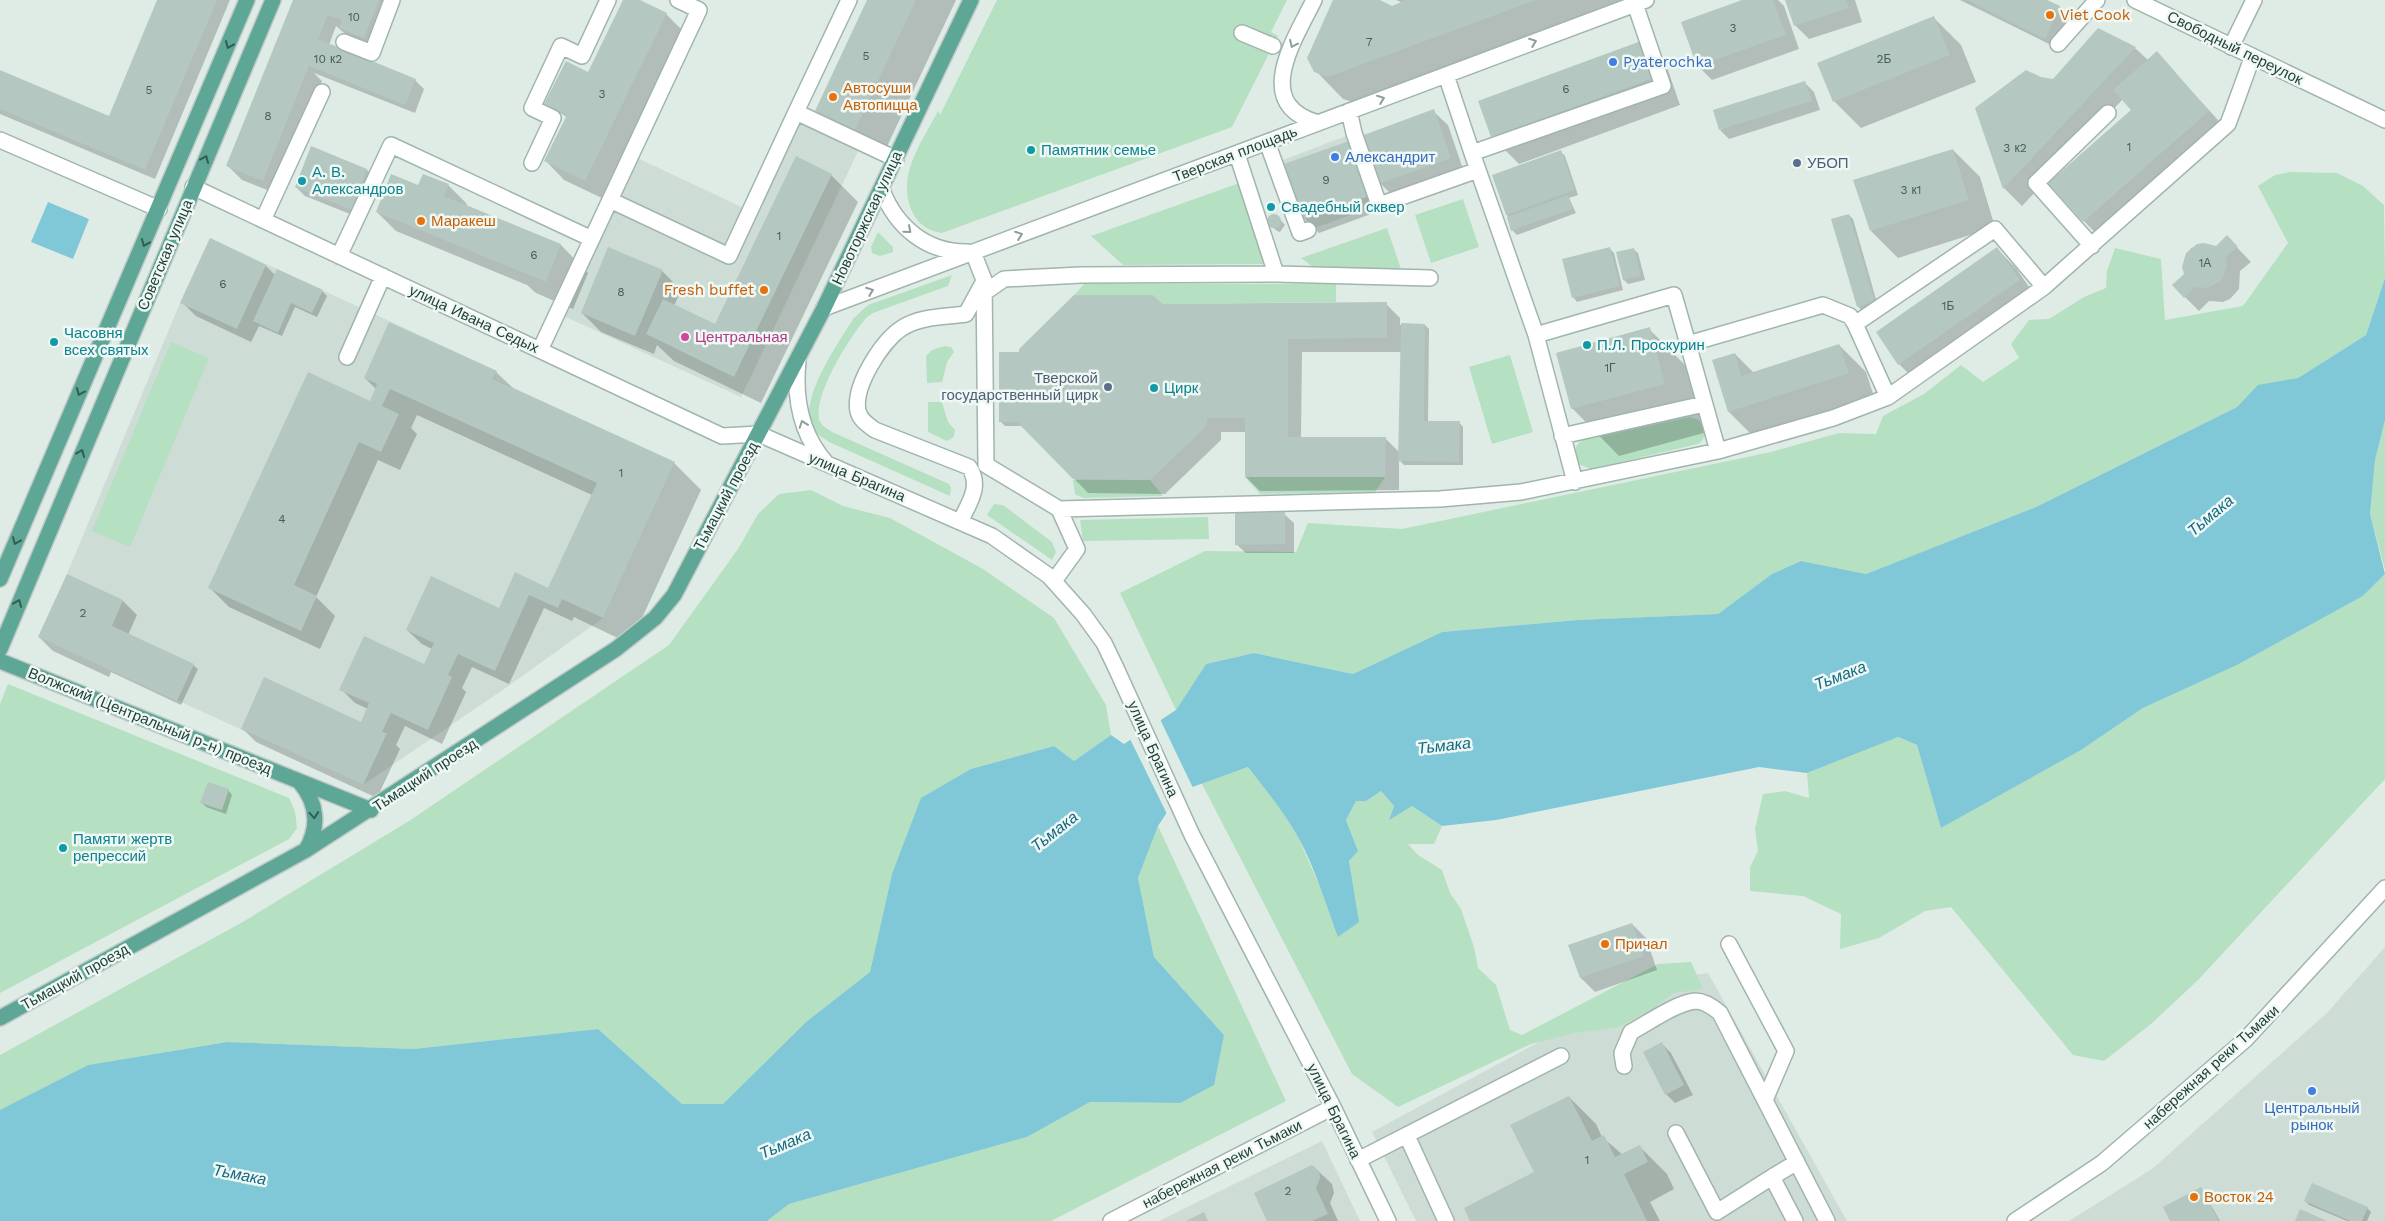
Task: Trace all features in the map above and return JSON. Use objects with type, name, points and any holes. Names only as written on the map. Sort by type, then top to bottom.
[{"type":"main road","name":"Советская улица","points":[[0,579],[3,565],[173,178],[247,0]]},
{"type":"main road","name":"Советская улица","points":[[0,648],[272,0]]},
{"type":"main road","name":"Новоторжская улица","points":[[759,434],[798,361],[882,190],[971,0]]},
{"type":"main road","points":[[173,178],[194,188]]},
{"type":"main road","name":"Тьмацкий проезд","points":[[0,1018],[306,850],[371,810],[616,649],[655,618],[674,595],[759,434]]},
{"type":"main road","name":"Волжский (Центральный р-н) проезд","points":[[0,661],[371,810]]},
{"type":"main road","points":[[299,781],[312,802],[315,819],[313,835],[306,850]]},
{"type":"street","points":[[344,42],[372,52],[392,0]]},
{"type":"street","points":[[532,163],[553,118],[532,108],[561,46],[582,56],[608,0]]},
{"type":"street","points":[[540,350],[699,10],[678,0]]},
{"type":"street","points":[[610,200],[729,256],[849,0]]},
{"type":"street","points":[[1314,0],[1283,65],[1281,78],[1284,96],[1291,107],[1306,119],[1318,123]]},
{"type":"street","points":[[2058,44],[2098,0]]},
{"type":"street","name":"Свободный переулок","points":[[2136,0],[2252,58],[2385,120]]},
{"type":"street","points":[[2231,47],[2254,0]]},
{"type":"street","points":[[1472,153],[1663,86],[1640,2]]},
{"type":"street","name":"Тверская площадь","points":[[824,308],[1640,2]]},
{"type":"street","points":[[1242,33],[1273,46]]},
{"type":"street","points":[[882,190],[893,213],[916,237],[948,250],[973,252],[984,287],[986,465],[1059,509],[1440,500],[1521,492],[1718,452],[1833,418],[1888,397],[2044,287],[2228,124],[2252,58]]},
{"type":"street","points":[[1446,75],[1536,335],[1575,482]]},
{"type":"street","points":[[262,220],[322,92]]},
{"type":"street","points":[[1349,111],[1354,133],[1379,205],[1478,170]]},
{"type":"street","points":[[796,112],[896,159]]},
{"type":"street","points":[[2092,246],[2036,183],[2108,113]]},
{"type":"street","points":[[1267,142],[1300,233],[1308,230]]},
{"type":"street","points":[[1,144],[159,209]]},
{"type":"street","points":[[339,256],[391,145],[592,239]]},
{"type":"street","points":[[1237,154],[1276,274]]},
{"type":"street","name":"улица Ивана Седых","points":[[194,188],[722,436],[759,434]]},
{"type":"street","points":[[1855,324],[1995,229],[2044,287]]},
{"type":"street","points":[[960,522],[976,484],[974,475],[969,467],[875,430],[865,423],[858,413],[857,401],[862,381],[889,339],[902,328],[916,321],[966,314],[984,287],[1004,279],[1081,275],[1276,274],[1430,278]]},
{"type":"street","points":[[347,358],[383,276]]},
{"type":"street","points":[[1536,335],[1674,295],[1718,452]]},
{"type":"street","points":[[1688,344],[1823,306],[1850,316],[1888,397]]},
{"type":"street","points":[[798,361],[796,385],[802,420],[812,443],[828,465]]},
{"type":"street","points":[[1562,436],[1704,404]]},
{"type":"street","name":"улица Брагина","points":[[759,434],[998,539],[1033,563],[1054,581],[1091,624],[1116,668],[1192,834],[1333,1107],[1388,1221]]},
{"type":"street","points":[[1054,581],[1077,549],[1059,509]]},
{"type":"street","name":"набережная реки Тьмаки","points":[[2015,1221],[2102,1163],[2246,1039],[2385,888]]},
{"type":"street","points":[[1729,944],[1786,1051],[1765,1100]]},
{"type":"street","points":[[1624,1066],[1622,1053],[1631,1032],[1684,1004],[1697,1001],[1709,1005],[1720,1013],[1827,1221]]},
{"type":"street","points":[[1358,1160],[1561,1056]]},
{"type":"street","name":"набережная реки Тьмаки","points":[[1111,1221],[1333,1107]]},
{"type":"street","points":[[1676,1133],[1717,1212],[1797,1162]]},
{"type":"street","points":[[1406,1136],[1446,1221]]},
{"type":"street","points":[[1772,1178],[1795,1221]]},
{"type":"shaded area","points":[[796,112],[862,143],[741,397],[557,313],[631,155],[750,211]]},
{"type":"shaded area","points":[[1354,133],[1379,205],[1300,233],[1275,163]]},
{"type":"shaded area","points":[[210,238],[497,371],[494,379],[675,462],[603,618],[504,689],[363,785],[38,637],[67,574],[180,303]]},
{"type":"shaded area","name":"Центральный рынок","points":[[2385,947],[2385,1221],[2069,1221],[2152,1169],[2327,1013]]},
{"type":"shaded area","points":[[1708,973],[1847,1221],[1416,1221],[1372,1132],[1654,980]]},
{"type":"shaded area","points":[[1322,1141],[1360,1221],[1159,1221]]},
{"type":"green space","points":[[997,0],[1287,0],[1271,32],[1278,36],[1232,127],[942,233],[930,230],[922,225],[914,215],[907,188],[908,175],[918,149],[938,111],[940,115]]},
{"type":"green space","points":[[2290,172],[2337,173],[2363,186],[2384,205],[2385,278],[2366,335],[2298,378],[2258,386],[2237,407],[2036,507],[1866,574],[1801,561],[1772,574],[1718,614],[1578,620],[1442,632],[1353,674],[1254,653],[1206,664],[1176,710],[1120,593],[1205,551],[1296,552],[1308,523],[1402,529],[1771,452],[1839,433],[1876,434],[1883,416],[1924,394],[1961,365],[1983,382],[2019,358],[2011,344],[2029,320],[2049,319],[2084,297],[2106,288],[2107,271],[2115,248],[2161,259],[2165,320],[2243,306],[2288,243],[2258,186],[2275,175]]},
{"type":"green space","points":[[1242,182],[1267,264],[1123,265],[1091,236]]},
{"type":"green space","points":[[1463,199],[1479,247],[1431,263],[1415,215]]},
{"type":"green space","points":[[1387,228],[1404,278],[1316,269],[1301,258]]},
{"type":"green space","points":[[878,232],[893,247],[893,252],[880,256],[872,253],[871,247]]},
{"type":"green space","points":[[952,275],[948,286],[873,313],[866,318],[851,338],[827,381],[819,408],[820,421],[832,432],[949,484],[951,488],[950,496],[829,442],[813,430],[809,418],[814,389],[821,373],[853,319],[868,305]]},
{"type":"green space","points":[[1084,284],[1336,284],[1336,302],[1163,304],[1153,295],[1074,295]]},
{"type":"green space","points":[[171,342],[209,358],[130,547],[92,531]]},
{"type":"green space","points":[[944,346],[951,347],[954,352],[947,362],[942,382],[927,383],[926,356],[932,350]]},
{"type":"green space","points":[[1510,355],[1533,432],[1492,444],[1469,367]]},
{"type":"green space","points":[[928,402],[942,402],[948,422],[955,430],[954,437],[947,441],[928,432]]},
{"type":"green space","points":[[1690,417],[1699,420],[1706,433],[1698,444],[1591,469],[1578,464],[1575,454],[1576,448],[1583,440]]},
{"type":"green space","points":[[2385,420],[2385,570],[2370,514],[2375,460]]},
{"type":"green space","points":[[1245,477],[1385,477],[1375,492],[1260,494]]},
{"type":"green space","points":[[1073,480],[1150,480],[1163,496],[1083,498],[1075,494]]},
{"type":"green space","points":[[811,490],[843,506],[890,518],[983,569],[1054,618],[1106,705],[1111,735],[1074,761],[1054,746],[971,769],[892,874],[870,972],[806,1022],[723,1104],[682,1104],[598,1029],[413,1049],[227,1042],[88,1065],[0,1111],[0,1055],[241,923],[409,821],[669,645],[738,549],[758,514],[779,494]]},
{"type":"green space","points":[[994,504],[1003,505],[1052,542],[1056,552],[1052,560],[987,515]]},
{"type":"green space","points":[[1208,517],[1209,539],[1083,541],[1080,520]]},
{"type":"green space","points":[[2385,574],[2385,779],[2198,980],[2151,1024],[2104,1061],[2073,1055],[1951,907],[1925,911],[1879,938],[1840,949],[1841,914],[1803,896],[1750,891],[1750,867],[1758,851],[1755,829],[1763,794],[1785,791],[1809,798],[1807,773],[1897,737],[1917,745],[1941,828],[2081,750],[2143,708],[2237,665],[2363,596]]},
{"type":"green space","points":[[8,684],[289,798],[295,811],[297,828],[289,839],[0,993],[0,704]]},
{"type":"green space","points":[[1249,767],[1279,806],[1298,837],[1317,880],[1358,922],[1349,861],[1358,851],[1346,820],[1356,801],[1366,801],[1381,791],[1394,806],[1389,819],[1412,806],[1442,826],[1434,844],[1408,844],[1418,855],[1442,870],[1450,893],[1461,909],[1474,947],[1478,968],[1496,985],[1510,1030],[1522,1035],[1658,964],[1691,962],[1703,989],[1673,993],[1650,1011],[1618,1027],[1574,1033],[1531,1044],[1398,1107],[1352,1074],[1201,782]]},
{"type":"green space","points":[[1158,826],[1286,1101],[1051,1221],[767,1221],[789,1204],[1027,1137],[1090,1102],[1180,1103],[1224,1035],[1154,957],[1138,878]]},
{"type":"water","points":[[48,202],[89,219],[73,259],[31,242]]},
{"type":"water","name":"Тьмака","points":[[2385,278],[2385,420],[2375,460],[2370,514],[2385,574],[2363,596],[2237,665],[2143,708],[2081,750],[1941,828],[1917,745],[1898,737],[1807,773],[1759,767],[1496,820],[1442,826],[1412,806],[1389,820],[1394,806],[1381,791],[1366,801],[1356,801],[1346,820],[1358,851],[1349,861],[1359,922],[1338,937],[1315,874],[1298,837],[1281,810],[1248,767],[1181,791],[1158,826],[1138,878],[1154,957],[1224,1035],[1214,1085],[1180,1103],[1090,1102],[1027,1137],[789,1204],[767,1221],[0,1221],[0,1110],[88,1065],[227,1042],[413,1049],[598,1029],[682,1104],[723,1104],[806,1022],[870,972],[892,874],[921,798],[971,769],[1054,746],[1074,761],[1111,735],[1124,744],[1176,710],[1206,664],[1254,653],[1353,674],[1442,632],[1578,620],[1718,614],[1772,574],[1801,561],[1866,574],[2036,507],[2237,407],[2258,385],[2298,378],[2366,335]]},
{"type":"pier","points":[[1159,717],[1193,788],[1182,793],[1168,816],[1129,737]]},
{"type":"building","points":[[157,0],[217,0],[145,170],[0,109],[0,70],[109,116]]},
{"type":"building","points":[[293,0],[379,0],[364,38],[339,28],[342,20],[328,15],[318,39],[416,79],[405,105],[309,66],[263,181],[226,166]]},
{"type":"building","points":[[623,0],[640,0],[667,13],[585,181],[544,161],[567,115],[544,104],[566,61],[588,72]]},
{"type":"building","points":[[867,0],[916,0],[855,130],[815,111]]},
{"type":"building","points":[[1333,0],[1380,0],[1392,6],[1406,0],[1536,0],[1328,77],[1314,72],[1307,58]]},
{"type":"building","points":[[1742,0],[1773,0],[1786,35],[1697,66],[1681,22]]},
{"type":"building","points":[[1785,0],[1846,0],[1849,8],[1794,26]]},
{"type":"building","points":[[1967,0],[2047,0],[2060,6],[2045,39]]},
{"type":"building","points":[[1934,16],[1950,55],[1833,102],[1817,63]]},
{"type":"building","points":[[2098,28],[2136,47],[2003,189],[1975,108],[2026,70],[2041,77],[2053,79]]},
{"type":"building","points":[[1641,41],[1654,78],[1491,137],[1478,101]]},
{"type":"building","points":[[2157,51],[2209,111],[2083,222],[2048,183],[2131,110],[2113,90]]},
{"type":"building","points":[[1805,81],[1812,101],[1719,130],[1713,110]]},
{"type":"building","points":[[1434,109],[1451,158],[1379,184],[1361,136]]},
{"type":"building","points":[[1349,141],[1369,196],[1304,219],[1284,164]]},
{"type":"building","points":[[311,146],[367,169],[351,210],[295,187]]},
{"type":"building","points":[[1953,149],[1969,200],[1870,231],[1853,180]]},
{"type":"building","points":[[1561,150],[1575,190],[1506,215],[1492,175]]},
{"type":"building","points":[[796,156],[832,174],[734,377],[646,334],[663,299],[715,324]]},
{"type":"building","points":[[391,174],[418,185],[423,174],[449,184],[444,196],[561,244],[546,282],[376,212]]},
{"type":"building","points":[[1568,195],[1572,209],[1511,231],[1507,217]]},
{"type":"building","points":[[1271,214],[1277,214],[1281,221],[1277,228],[1271,228],[1267,224],[1267,218]]},
{"type":"building","points":[[1849,214],[1875,302],[1857,307],[1831,219]]},
{"type":"building","points":[[2227,235],[2238,247],[2226,257],[2227,267],[2221,281],[2208,288],[2195,287],[2184,298],[2172,285],[2184,274],[2182,267],[2186,253],[2197,244],[2204,243],[2216,246]]},
{"type":"building","points":[[210,238],[266,265],[237,329],[180,303]]},
{"type":"building","points":[[608,247],[663,270],[635,336],[581,313]]},
{"type":"building","points":[[1610,247],[1620,286],[1572,298],[1562,259]]},
{"type":"building","points":[[1997,247],[2020,280],[1898,365],[1876,332]]},
{"type":"building","points":[[1634,248],[1641,276],[1623,280],[1616,252]]},
{"type":"building","points":[[277,269],[323,290],[312,313],[291,303],[278,333],[253,321]]},
{"type":"building","name":"Цирк","points":[[1074,295],[1153,295],[1163,304],[1387,302],[1387,338],[1288,339],[1288,437],[1386,437],[1385,477],[1245,477],[1245,418],[1207,418],[1207,426],[1150,480],[1073,479],[1020,425],[1020,422],[999,422],[999,352],[1019,352],[1019,349]]},
{"type":"building","points":[[389,322],[497,371],[493,379],[675,462],[603,618],[562,599],[558,608],[529,595],[495,671],[458,654],[448,675],[452,677],[428,730],[391,713],[382,732],[387,733],[363,785],[241,729],[264,677],[361,722],[369,703],[339,690],[364,636],[424,664],[434,643],[406,630],[431,576],[499,608],[515,572],[548,588],[597,483],[390,389],[382,406],[399,414],[381,452],[359,442],[294,585],[317,596],[301,631],[208,588],[308,372],[370,401],[377,384],[364,378]]},
{"type":"building","points":[[1401,323],[1425,324],[1424,421],[1460,421],[1459,462],[1398,461]]},
{"type":"building","points":[[1650,327],[1665,384],[1571,409],[1556,353]]},
{"type":"building","points":[[1839,344],[1849,373],[1728,412],[1712,360],[1735,353],[1741,376]]},
{"type":"building","points":[[1285,512],[1285,544],[1235,545],[1235,513]]},
{"type":"building","points":[[67,574],[123,600],[112,626],[194,664],[177,701],[38,637]]},
{"type":"building","points":[[208,782],[229,789],[222,810],[200,803]]},
{"type":"building","points":[[1632,923],[1644,956],[1580,978],[1568,945]]},
{"type":"building","points":[[1662,1042],[1684,1085],[1665,1095],[1643,1052]]},
{"type":"building","points":[[1569,1096],[1592,1141],[1604,1135],[1615,1157],[1640,1145],[1648,1162],[1624,1174],[1647,1221],[1470,1221],[1464,1208],[1534,1172],[1510,1125]]},
{"type":"building","points":[[1312,1165],[1319,1171],[1320,1178],[1316,1188],[1328,1214],[1312,1221],[1267,1221],[1254,1193]]},
{"type":"building","points":[[2312,1183],[2368,1207],[2362,1221],[2350,1221],[2304,1201]]},
{"type":"building","name":"Восток 24","points":[[2201,1187],[2219,1221],[2170,1221],[2163,1207]]},
{"type":"building","points":[[2300,1209],[2327,1221],[2295,1221]]},
{"type":"building","points":[[1204,1212],[1208,1221],[1186,1221]]},
{"type":"place","name":"Viet Cook","points":[[2050,15]]},
{"type":"place","name":"Pyaterochka","points":[[1613,62]]},
{"type":"place","name":"Автосуши Автопицца","points":[[833,97]]},
{"type":"place","name":"Памятник семье","points":[[1031,150]]},
{"type":"place","name":"Александрит","points":[[1335,157]]},
{"type":"place","name":"УБОП","points":[[1797,163]]},
{"type":"place","name":"А. В. Александров","points":[[302,181]]},
{"type":"place","name":"Свадебный сквер","points":[[1271,207]]},
{"type":"place","name":"Маракеш","points":[[421,221]]},
{"type":"place","name":"Fresh buffet","points":[[764,290]]},
{"type":"place","name":"Центральная","points":[[685,337]]},
{"type":"place","name":"Часовня всех святых","points":[[54,342]]},
{"type":"place","name":"П.Л. Проскурин","points":[[1587,345]]},
{"type":"place","name":"Тверской государственный цирк","points":[[1108,387]]},
{"type":"place","name":"Цирк","points":[[1154,388]]},
{"type":"place","name":"Памяти жертв репрессий","points":[[63,848]]},
{"type":"place","name":"Причал","points":[[1605,944]]},
{"type":"place","name":"Центральный рынок","points":[[2312,1091]]},
{"type":"place","name":"Восток 24","points":[[2194,1197]]}]
